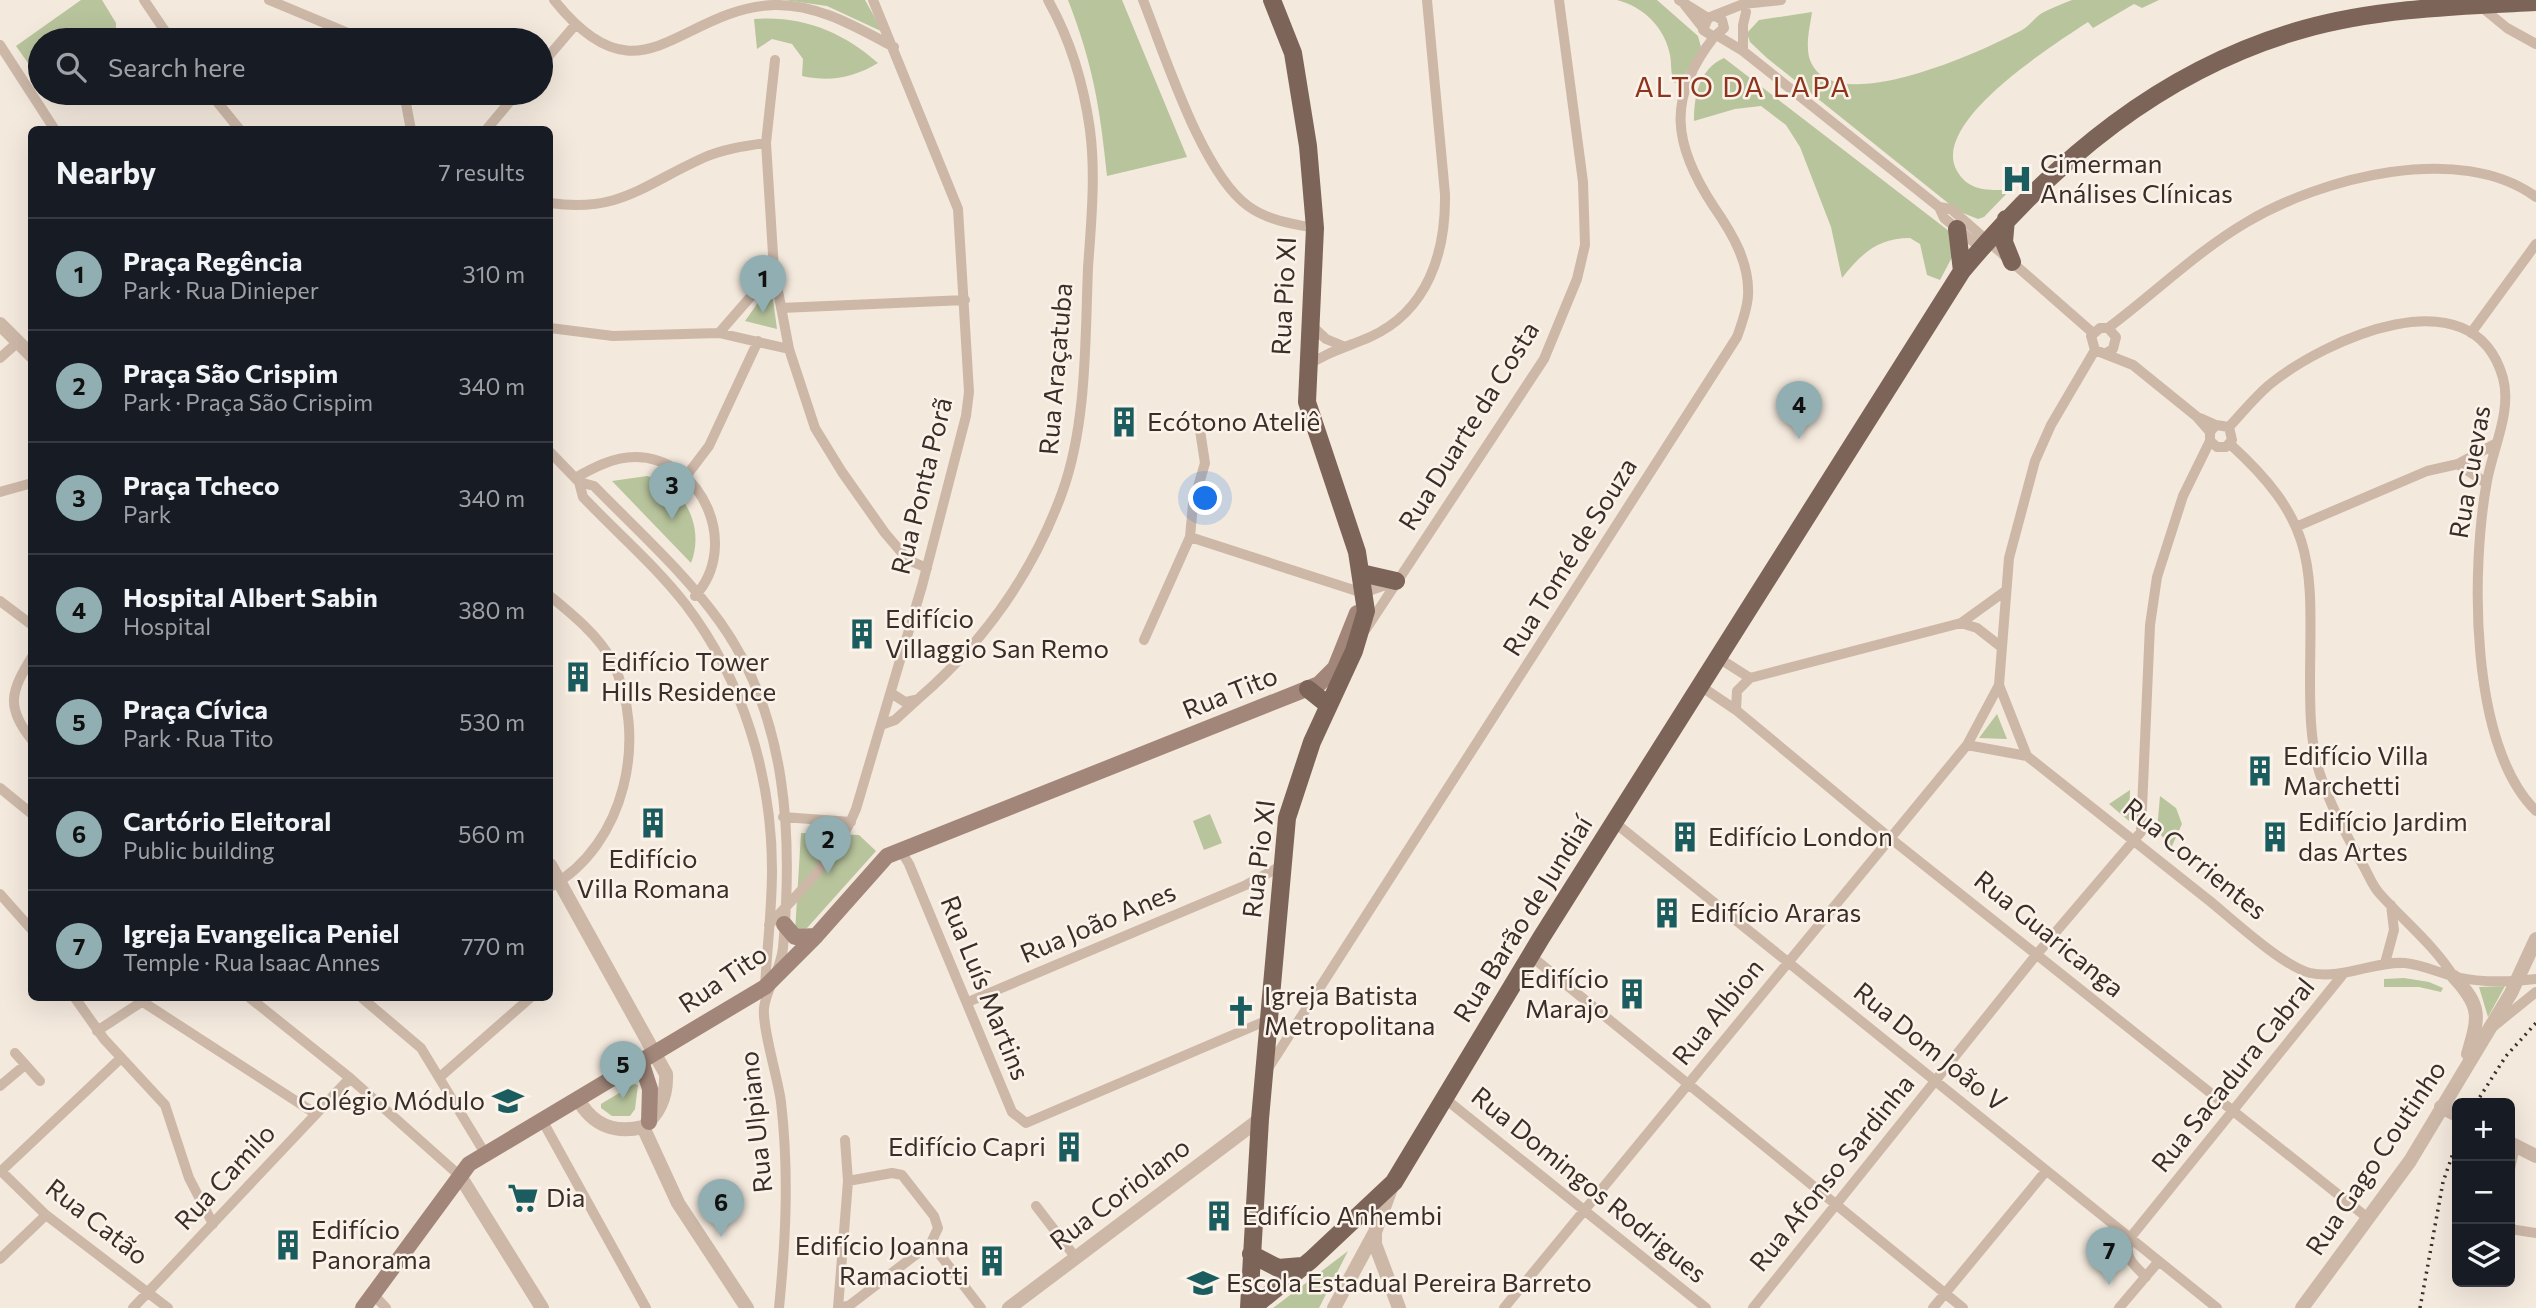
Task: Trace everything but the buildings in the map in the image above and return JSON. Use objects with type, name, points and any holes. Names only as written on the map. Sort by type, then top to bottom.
[{"type":"main road","name":"Rua Pio XI","points":[[1251,1308],[1251,1254],[1263,1075],[1281,871],[1290,803],[1328,705],[1357,643],[1365,616],[1361,573],[1351,532],[1310,414],[1307,366],[1312,326],[1315,228],[1298,77],[1293,53],[1272,0]]},
{"type":"main road","name":"Rua Barão de Jundiaí","points":[[1251,1308],[1302,1266],[1394,1182],[1443,1097],[1699,685],[1963,270],[2006,219],[2088,142],[2174,82],[2255,46],[2304,29],[2387,13],[2536,2]]},
{"type":"main road","points":[[1957,229],[1963,270],[2009,260],[2004,242],[2006,219]]},
{"type":"main road","points":[[1361,573],[1396,581]]},
{"type":"main road","name":"Rua Pio XI","points":[[1308,689],[1326,679],[1335,668],[1363,593]]},
{"type":"main road","points":[[1308,689],[1328,705]]},
{"type":"main road","name":"Rua Tito","points":[[363,1308],[469,1164],[765,987],[816,936],[884,859],[906,855],[1308,689]]},
{"type":"main road","points":[[776,925],[796,937],[816,936]]},
{"type":"main road","points":[[646,1124],[650,1089],[648,1057]]},
{"type":"main road","points":[[1251,1254],[1278,1268],[1302,1266]]},
{"type":"street","points":[[144,0],[163,28]]},
{"type":"street","points":[[269,0],[336,28]]},
{"type":"street","points":[[554,0],[576,24],[612,48],[644,51],[666,44],[723,15],[754,7],[793,5],[829,14],[894,47]]},
{"type":"street","name":"Rua Ponta Porã","points":[[786,906],[827,863],[851,822],[927,568],[966,416],[969,392],[958,209],[873,0]]},
{"type":"street","name":"Rua Araçatuba","points":[[881,725],[895,720],[967,652],[1019,584],[1061,494],[1074,449],[1093,188],[1090,130],[1068,44],[1048,0]]},
{"type":"street","points":[[1143,0],[1204,146],[1222,181],[1250,208],[1271,218],[1315,228]]},
{"type":"street","points":[[1307,366],[1343,346],[1384,330],[1401,315],[1430,282],[1442,246],[1445,194],[1427,0]]},
{"type":"street","name":"Rua Duarte da Costa","points":[[1357,643],[1544,359],[1577,279],[1585,245],[1583,182],[1559,0]]},
{"type":"street","points":[[1715,27],[1743,4],[1749,8],[1781,0]]},
{"type":"street","points":[[1682,2],[1939,207],[1944,218],[1957,229],[2009,260],[2093,333],[2113,336],[2133,365]]},
{"type":"street","points":[[2479,5],[2507,27],[2536,44]]},
{"type":"street","points":[[1743,51],[1742,25],[1749,8]]},
{"type":"street","points":[[553,51],[576,24]]},
{"type":"street","name":"Rua Tomé de Souza","points":[[1263,1075],[1737,337],[1748,296],[1741,257],[1726,223],[1694,173],[1680,136],[1679,104],[1715,27]]},
{"type":"street","points":[[0,45],[28,88]]},
{"type":"street","points":[[775,60],[766,143],[774,270],[789,349],[815,428],[842,472],[864,506],[908,560],[927,568]]},
{"type":"street","points":[[39,105],[52,126]]},
{"type":"street","points":[[220,105],[237,126]]},
{"type":"street","points":[[406,105],[410,126]]},
{"type":"street","points":[[489,126],[507,105]]},
{"type":"street","points":[[553,203],[587,207],[616,201],[704,157],[766,143]]},
{"type":"street","points":[[2027,756],[1999,685],[2004,592],[2018,513],[2035,461],[2051,425],[2126,314],[2189,260],[2248,221],[2292,199],[2330,187],[2395,172],[2437,168],[2482,173],[2536,197]]},
{"type":"street","points":[[1939,207],[1951,209],[1984,244]]},
{"type":"street","points":[[2134,840],[2144,823],[2150,625],[2157,577],[2176,513],[2213,437],[2229,427],[2270,384],[2364,332],[2396,323],[2424,320],[2453,325],[2471,333],[2536,244]]},
{"type":"street","points":[[719,333],[774,270]]},
{"type":"street","points":[[781,308],[965,300]]},
{"type":"street","points":[[0,324],[28,352]]},
{"type":"street","points":[[1312,326],[1326,339],[1343,346]]},
{"type":"street","points":[[553,328],[613,336],[719,333],[789,349]]},
{"type":"street","points":[[2093,333],[2091,344],[2100,351],[2133,365],[2196,416],[2213,437],[2230,444],[2281,498],[2298,526],[2310,568],[2310,714],[2319,770],[2343,831],[2378,893],[2443,959],[2454,977],[2470,994],[2477,1010],[2462,1073]]},
{"type":"street","name":"Rua Cuevas","points":[[2471,333],[2495,361],[2502,377],[2506,400],[2486,483],[2478,540],[2479,631],[2485,678],[2493,729],[2504,762],[2514,784],[2536,811]]},
{"type":"street","points":[[687,475],[709,446],[758,341]]},
{"type":"street","points":[[0,358],[18,342]]},
{"type":"street","points":[[1144,640],[1190,537],[1193,504],[1205,463],[1199,425]]},
{"type":"street","points":[[2229,427],[2233,435],[2230,444]]},
{"type":"street","points":[[2298,526],[2416,475],[2458,464],[2495,444]]},
{"type":"street","points":[[553,456],[577,480],[594,486],[698,593],[731,640],[752,680],[779,765],[787,816],[786,906],[776,925]]},
{"type":"street","points":[[577,480],[600,465],[635,457],[658,462],[687,475],[704,497],[715,536],[708,570],[698,593],[685,604]]},
{"type":"street","points":[[2458,464],[2486,483]]},
{"type":"street","points":[[577,480],[583,497],[685,604],[716,650],[749,726],[769,818],[776,925],[765,987]]},
{"type":"street","points":[[0,492],[28,484]]},
{"type":"street","points":[[1190,537],[1363,593],[1396,581]]},
{"type":"street","points":[[1736,710],[1737,691],[1750,678],[1961,623],[2004,592]]},
{"type":"street","points":[[553,599],[594,638],[611,660],[625,696],[629,730],[629,768],[610,820],[587,856],[554,884],[648,1057]]},
{"type":"street","points":[[0,601],[28,622]]},
{"type":"street","points":[[1961,623],[1978,628],[2000,646]]},
{"type":"street","points":[[716,650],[731,640]]},
{"type":"street","points":[[1717,657],[1750,678]]},
{"type":"street","points":[[28,665],[13,694],[13,710],[28,734]]},
{"type":"street","points":[[734,688],[752,680]]},
{"type":"street","name":"Rua Guaricanga","points":[[1699,685],[1736,710],[1890,838],[2369,1219]]},
{"type":"street","name":"Rua Albion","points":[[1504,1308],[1967,746],[1999,685]]},
{"type":"street","points":[[891,693],[905,702],[918,699]]},
{"type":"street","points":[[749,726],[767,721]]},
{"type":"street","points":[[1967,746],[2027,756]]},
{"type":"street","name":"Rua Corrientes","points":[[2027,756],[2290,963],[2309,972],[2344,973]]},
{"type":"street","points":[[760,768],[779,765]]},
{"type":"street","points":[[0,788],[28,811]]},
{"type":"street","points":[[769,818],[787,816],[851,822]]},
{"type":"street","name":"Rua Dom João V","points":[[1614,822],[2217,1308]]},
{"type":"street","name":"Rua Afonso Sardinha","points":[[1753,1308],[2037,954],[2134,840]]},
{"type":"street","name":"Rua Luís Martins","points":[[906,855],[1012,1112],[1026,1123],[1268,1020]]},
{"type":"street","name":"Rua João Anes","points":[[968,1002],[1281,871]]},
{"type":"street","points":[[0,894],[28,926]]},
{"type":"street","points":[[2385,964],[2394,930],[2391,905]]},
{"type":"street","name":"Rua Ulpiano","points":[[776,925],[778,975],[765,1005],[765,1016],[781,1100],[788,1186],[779,1308]]},
{"type":"street","name":"Rua Gago Coutinho","points":[[2302,1308],[2410,1161],[2487,1032],[2536,939]]},
{"type":"street","points":[[1531,956],[1963,1308]]},
{"type":"street","name":"Rua Sacadura Cabral","points":[[2130,1238],[2344,973],[2385,964],[2419,965],[2454,977],[2516,977]]},
{"type":"street","points":[[2487,1032],[2535,984],[2516,977]]},
{"type":"street","points":[[742,1000],[757,1007],[765,1016]]},
{"type":"street","points":[[77,1001],[97,1031],[166,1105],[189,1178],[213,1224]]},
{"type":"street","points":[[97,1031],[144,1001]]},
{"type":"street","points":[[147,1001],[316,1114]]},
{"type":"street","points":[[254,1001],[350,1078],[460,1176],[542,1308]]},
{"type":"street","points":[[366,1001],[421,1048],[485,1155]]},
{"type":"street","points":[[439,1077],[527,1001]]},
{"type":"street","points":[[15,1053],[40,1081]]},
{"type":"street","points":[[0,1171],[121,1058]]},
{"type":"street","points":[[0,1086],[25,1065]]},
{"type":"street","name":"Rua Camilo","points":[[133,1308],[350,1078]]},
{"type":"street","name":"Rua Domingos Rodrigues","points":[[1443,1097],[1706,1308]]},
{"type":"street","points":[[578,1099],[589,1116],[606,1127],[617,1130],[646,1124],[678,1203],[747,1308]]},
{"type":"street","points":[[2441,1107],[2452,1112]]},
{"type":"street","name":"Rua Coriolano","points":[[1009,1308],[1260,1119]]},
{"type":"street","points":[[542,1121],[646,1308]]},
{"type":"street","points":[[845,1140],[848,1181],[839,1308],[850,1305],[931,1243],[937,1232],[937,1222],[902,1175],[892,1173],[848,1181]]},
{"type":"street","points":[[2515,1146],[2536,1156]]},
{"type":"street","name":"Rua Catão","points":[[0,1171],[46,1215],[168,1308]]},
{"type":"street","points":[[1933,1308],[2046,1171]]},
{"type":"street","points":[[1334,1308],[1375,1232],[1394,1182]]},
{"type":"street","points":[[1036,1206],[1076,1258]]},
{"type":"street","points":[[0,1259],[46,1215]]},
{"type":"street","points":[[2515,1230],[2536,1233]]},
{"type":"street","points":[[1375,1232],[1375,1244],[1399,1308]]},
{"type":"street","points":[[2130,1238],[2127,1253],[2129,1260],[2146,1277]]},
{"type":"street","points":[[931,1243],[981,1308]]},
{"type":"street","points":[[2119,1308],[2159,1262]]},
{"type":"street","points":[[373,1294],[386,1308]]},
{"type":"green space","points":[[81,0],[102,0],[116,23],[116,28],[41,28]]},
{"type":"green space","points":[[784,0],[865,0],[883,32],[827,6]]},
{"type":"green space","points":[[1068,0],[1122,0],[1187,157],[1107,176],[1094,86],[1084,45]]},
{"type":"green space","points":[[1617,0],[1657,0],[1698,36],[1701,47],[1682,80],[1675,83],[1673,80],[1667,45],[1652,20],[1636,8]]},
{"type":"green space","points":[[2072,0],[2159,0],[2142,8],[2134,4],[2093,28],[2088,22],[2025,66],[1977,108],[1961,130],[1953,151],[1957,171],[1967,183],[1974,186],[1987,190],[2010,190],[1984,217],[1978,219],[1958,211],[1767,58],[1750,42],[1747,33],[1759,20],[1812,12],[1808,36],[1810,60],[1824,77],[1848,84],[1877,83],[1911,75],[1976,52],[2022,30],[2042,13]]},
{"type":"green space","points":[[754,19],[789,20],[821,28],[851,42],[878,63],[841,77],[822,79],[802,76],[803,59],[792,44],[772,39],[757,49]]},
{"type":"green space","points":[[28,38],[28,63],[16,46]]},
{"type":"green space","points":[[1724,58],[1958,238],[1958,246],[1940,280],[1927,275],[1920,244],[1910,238],[1880,244],[1864,254],[1842,278],[1831,227],[1800,147],[1786,125],[1761,106],[1735,109],[1694,121],[1700,84],[1709,69]]},
{"type":"green space","points":[[767,290],[772,292],[777,329],[745,321]]},
{"type":"green space","points":[[647,476],[672,488],[688,510],[695,536],[691,563],[612,481]]},
{"type":"green space","points":[[1997,714],[2007,739],[1979,738]]},
{"type":"green space","points":[[2130,790],[2129,821],[2109,804]]},
{"type":"green space","points":[[2160,796],[2176,808],[2182,824],[2171,848],[2157,830]]},
{"type":"green space","points":[[1210,814],[1222,843],[1204,850],[1193,821]]},
{"type":"green space","points":[[801,833],[859,835],[876,851],[807,928],[795,932]]},
{"type":"green space","points":[[2404,978],[2429,982],[2443,988],[2441,992],[2419,987],[2384,987],[2384,979]]},
{"type":"green space","points":[[2505,986],[2488,1017],[2479,987]]},
{"type":"green space","points":[[1961,1070],[1983,1087],[1979,1092],[1975,1089],[1971,1094],[1957,1083],[1956,1077]]},
{"type":"green space","points":[[634,1084],[638,1085],[635,1109],[630,1116],[612,1116],[601,1108],[601,1104]]},
{"type":"green space","points":[[1348,1251],[1319,1308],[1273,1308]]},
{"type":"railway","points":[[2479,1098],[2506,1056],[2536,1023]]},
{"type":"railway","points":[[2420,1308],[2443,1182],[2452,1156]]},
{"type":"place","name":"Cimerman Análises Clínicas","points":[[2017,179]]},
{"type":"place","name":"Praça Regência","points":[[763,313]]},
{"type":"place","name":"Ecótono Ateliê","points":[[1124,422]]},
{"type":"place","name":"Hospital Albert Sabin","points":[[1799,439]]},
{"type":"place","name":"Praça Tcheco","points":[[672,520]]},
{"type":"place","name":"Edifício Villaggio San Remo","points":[[862,634]]},
{"type":"place","name":"Edifício Tower Hills Residence","points":[[578,677]]},
{"type":"place","name":"Edifício Villa Marchetti","points":[[2260,771]]},
{"type":"place","name":"Edifício Villa Romana","points":[[653,823]]},
{"type":"place","name":"Edifício London","points":[[1685,837]]},
{"type":"place","name":"Edifício Jardim das Artes","points":[[2275,837]]},
{"type":"place","name":"Praça São Crispim","points":[[828,874]]},
{"type":"place","name":"Edifício Araras","points":[[1667,913]]},
{"type":"place","name":"Edifício Marajo","points":[[1632,994]]},
{"type":"place","name":"Igreja Batista Metropolitana","points":[[1241,1011]]},
{"type":"place","name":"Praça Cívica","points":[[623,1099]]},
{"type":"place","name":"Colégio Módulo","points":[[508,1101]]},
{"type":"place","name":"Edifício Capri","points":[[1069,1147]]},
{"type":"place","name":"Dia","points":[[523,1198]]},
{"type":"place","name":"Edifício Anhembi","points":[[1219,1216]]},
{"type":"place","name":"Cartório Eleitoral","points":[[721,1237]]},
{"type":"place","name":"Edifício Panorama","points":[[288,1245]]},
{"type":"place","name":"Edifício Joanna Ramaciotti","points":[[992,1261]]},
{"type":"place","name":"Escola Estadual Pereira Barreto","points":[[1203,1283]]},
{"type":"place","name":"Igreja Evangelica Peniel","points":[[2109,1285]]},
{"type":"district","name":"ALTO DA LAPA","points":[[1743,87]]}]
